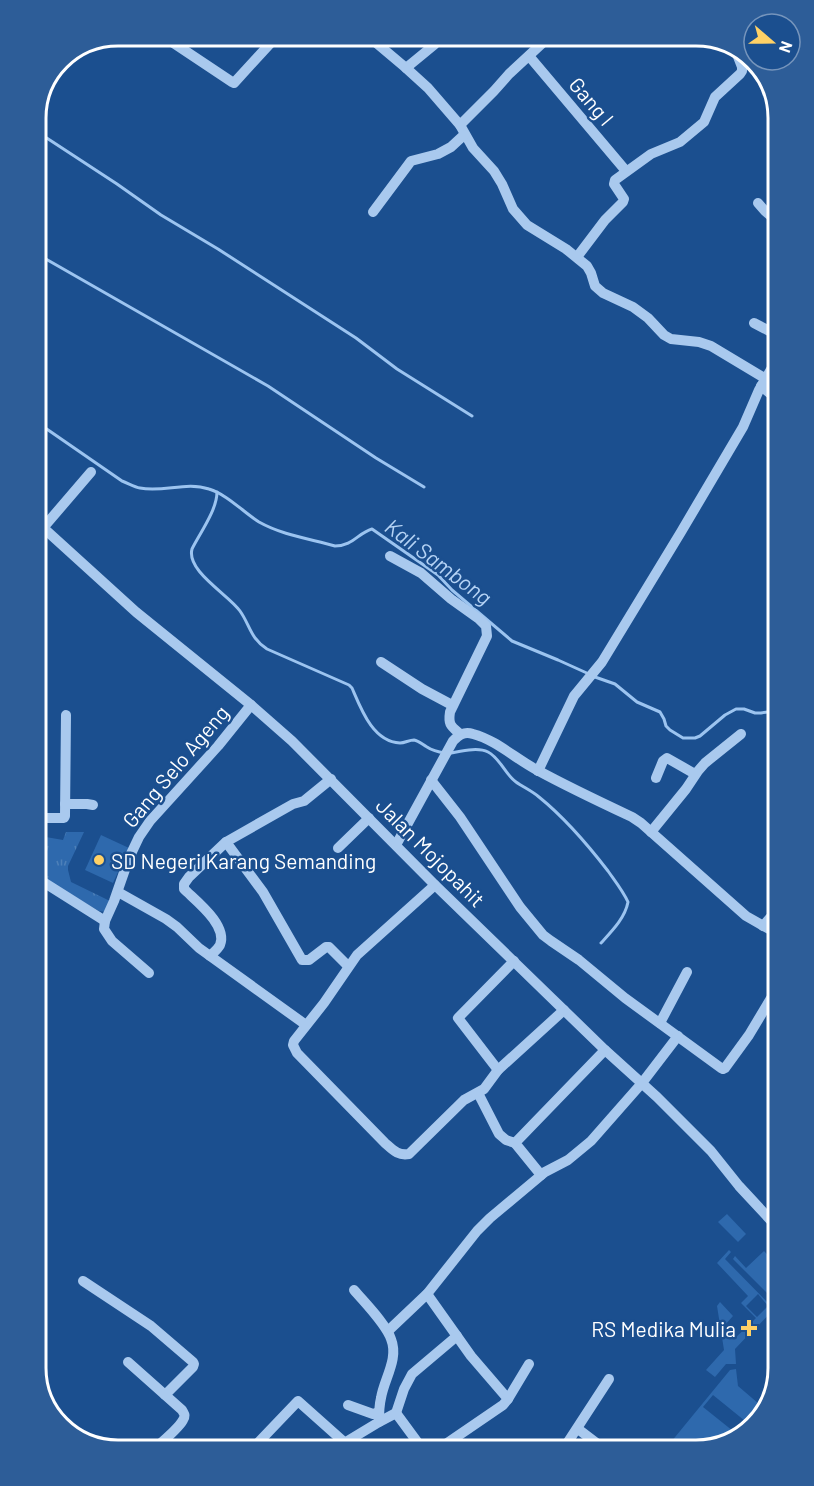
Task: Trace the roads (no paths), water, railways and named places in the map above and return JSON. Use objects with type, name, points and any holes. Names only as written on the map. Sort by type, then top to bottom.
[{"type":"street","points":[[178,46],[234,83],[268,46]]},
{"type":"street","points":[[380,46],[428,88],[462,130],[473,148],[494,171],[513,209],[527,225],[577,257],[587,266],[595,286],[603,293],[633,307],[671,339],[699,342],[711,346],[763,382],[768,389]]},
{"type":"street","points":[[406,68],[432,47]]},
{"type":"street","points":[[373,212],[411,161],[438,154],[451,147],[494,91],[539,47]]},
{"type":"street","name":"Gang I","points":[[529,56],[626,171]]},
{"type":"street","points":[[577,257],[605,220],[623,202],[624,199],[615,180],[651,154],[680,142],[704,122],[715,97],[740,74],[742,70],[740,62]]},
{"type":"street","points":[[758,203],[768,213]]},
{"type":"street","points":[[754,323],[768,330]]},
{"type":"street","points":[[538,771],[574,696],[598,668],[738,436],[768,374]]},
{"type":"street","points":[[47,519],[91,472]]},
{"type":"street","name":"Jalan Mojopahit","points":[[47,530],[136,612],[292,741],[435,885],[711,1151],[738,1186],[768,1218]]},
{"type":"street","points":[[390,556],[421,573],[486,626],[487,636],[452,705],[449,723],[457,737]]},
{"type":"street","points":[[381,662],[422,689],[452,705]]},
{"type":"street","name":"Gang Selo Ageng","points":[[105,921],[142,831],[218,746],[251,705]]},
{"type":"street","points":[[46,818],[64,818],[66,715]]},
{"type":"street","points":[[396,845],[457,737],[467,733],[475,734],[538,771],[632,818],[752,921],[768,929]]},
{"type":"street","points":[[651,832],[705,764],[741,734]]},
{"type":"street","points":[[656,778],[663,761],[667,758],[696,774]]},
{"type":"street","points":[[210,956],[220,946],[218,923],[184,889],[184,884],[226,842],[293,804],[304,801],[331,779]]},
{"type":"street","points":[[431,780],[446,798],[531,921],[551,941],[723,1069],[768,1006]]},
{"type":"street","points":[[66,804],[93,805]]},
{"type":"street","points":[[338,848],[369,818]]},
{"type":"street","points":[[226,842],[263,892],[302,960],[309,960],[329,947],[348,966]]},
{"type":"street","points":[[46,884],[105,921],[104,929],[107,935],[149,973]]},
{"type":"street","points":[[435,885],[357,954],[293,1045],[297,1053],[385,1143],[397,1154],[409,1154],[464,1100],[484,1089],[498,1070],[564,1010]]},
{"type":"street","points":[[118,892],[166,919],[199,948],[306,1025]]},
{"type":"street","points":[[763,926],[768,920]]},
{"type":"street","points":[[498,1070],[458,1019],[514,961]]},
{"type":"street","points":[[660,1023],[687,972]]},
{"type":"street","points":[[388,1331],[427,1294],[477,1231],[541,1175],[568,1160],[591,1141],[642,1083],[678,1036]]},
{"type":"street","points":[[515,1143],[605,1050]]},
{"type":"street","points":[[478,1093],[499,1134],[515,1143],[541,1175]]},
{"type":"street","points":[[83,1281],[151,1326],[193,1362],[193,1367],[165,1395]]},
{"type":"street","points":[[354,1290],[388,1331],[392,1340],[392,1363],[380,1400],[379,1417]]},
{"type":"street","points":[[427,1294],[471,1356],[508,1400]]},
{"type":"street","points":[[396,1413],[412,1374],[457,1336]]},
{"type":"street","points":[[128,1362],[184,1414],[184,1419],[164,1439]]},
{"type":"street","points":[[453,1439],[503,1405],[529,1364]]},
{"type":"street","points":[[570,1439],[609,1379]]},
{"type":"street","points":[[262,1439],[298,1401],[334,1439]]},
{"type":"street","points":[[348,1405],[379,1417]]},
{"type":"street","points":[[348,1439],[379,1417],[396,1413]]},
{"type":"street","points":[[396,1413],[415,1439]]},
{"type":"street","points":[[578,1429],[591,1439]]},
{"type":"waterway","points":[[47,138],[161,215],[356,338],[397,369],[472,416]]},
{"type":"waterway","points":[[47,260],[268,386],[424,487]]},
{"type":"waterway","name":"Kali Sambong","points":[[47,429],[122,481],[149,489],[192,486],[209,489],[223,495],[259,522],[287,533],[335,546],[351,542],[372,529],[438,575],[452,590],[512,641],[589,674]]},
{"type":"waterway","points":[[217,492],[211,514],[192,549],[192,557],[195,566],[202,574],[240,611],[261,645],[349,685],[369,723],[382,737],[400,743],[414,740],[433,750],[445,753]]},
{"type":"waterway","name":"Kali Sambong","points":[[595,677],[615,684],[637,702],[660,712],[666,726],[683,738],[700,736],[725,715],[736,709],[755,713],[768,712]]},
{"type":"waterway","points":[[451,753],[470,750],[488,752],[512,779],[558,814],[600,861],[628,902],[621,919],[601,943]]},
{"type":"place","name":"SD Negeri Karang Semanding","points":[[99,860]]},
{"type":"place","name":"RS Medika Mulia","points":[[749,1328]]}]
